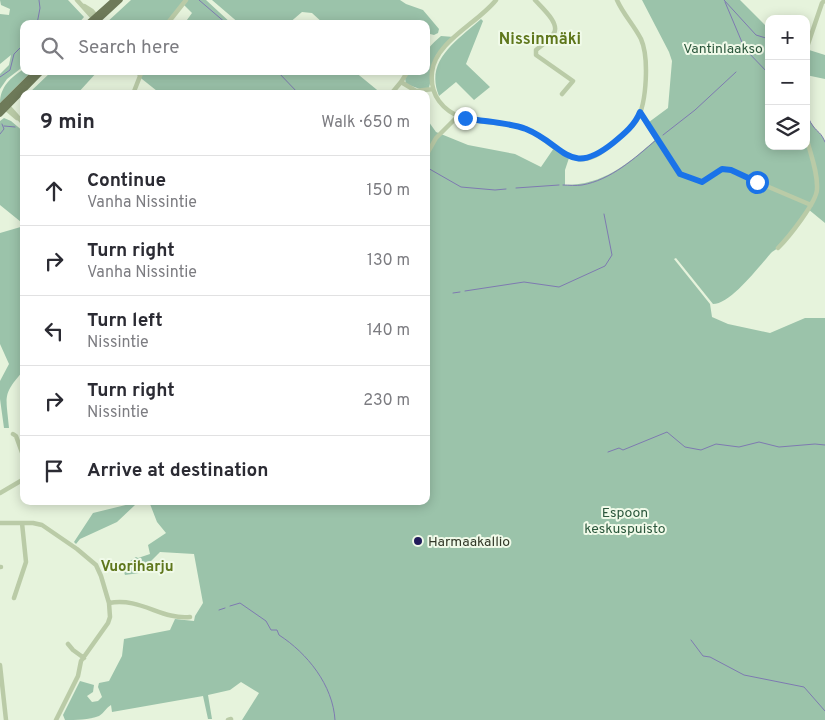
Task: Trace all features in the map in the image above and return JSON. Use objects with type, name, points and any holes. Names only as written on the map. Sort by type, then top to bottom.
[{"type":"main road","points":[[95,20],[114,0]]},
{"type":"main road","points":[[95,20],[120,0]]},
{"type":"main road","points":[[0,114],[4,106],[32,75]]},
{"type":"main road","points":[[21,90],[38,75]]},
{"type":"main road","points":[[4,106],[20,91]]},
{"type":"street","points":[[77,0],[95,20]]},
{"type":"street","points":[[170,20],[186,0]]},
{"type":"street","points":[[496,0],[436,57],[432,72],[433,89],[445,108],[458,116],[526,129],[570,156],[583,159],[596,156],[615,141],[633,125],[640,112],[646,71],[646,53],[640,38],[617,0]]},
{"type":"street","points":[[535,0],[552,20],[555,28],[553,35],[536,50],[536,55],[573,81],[562,94]]},
{"type":"street","points":[[810,39],[823,2],[817,0]]},
{"type":"street","points":[[135,90],[140,75]]},
{"type":"street","points":[[394,90],[405,75]]},
{"type":"street","points":[[401,82],[414,90]]},
{"type":"street","points":[[424,90],[433,89]]},
{"type":"street","points":[[4,106],[20,120]]},
{"type":"street","points":[[640,112],[680,174],[702,182],[722,169],[731,170],[811,205]]},
{"type":"street","points":[[430,149],[436,138],[458,116]]},
{"type":"street","points":[[778,248],[811,205],[818,192],[809,150]]},
{"type":"street","points":[[13,434],[16,436],[20,447]]},
{"type":"street","points":[[0,492],[20,481]]},
{"type":"street","points":[[0,523],[42,525],[77,549],[96,566],[101,576],[110,617],[108,623],[84,658],[79,668],[78,676],[56,720]]},
{"type":"street","points":[[14,598],[26,562],[22,523]]},
{"type":"street","points":[[108,603],[136,603],[172,616],[190,618]]},
{"type":"street","points":[[68,644],[72,650],[84,658]]},
{"type":"street","points":[[0,665],[6,720]]},
{"type":"green space","points":[[0,0],[68,0],[84,17],[81,20],[20,20],[20,69],[7,79],[0,89],[0,74],[9,65],[11,55],[0,64],[0,14],[9,15],[10,9],[1,5]]},
{"type":"green space","points":[[131,0],[185,0],[169,20],[109,20]]},
{"type":"green space","points":[[188,0],[206,0],[228,20],[187,20],[192,13],[184,5]]},
{"type":"green space","points":[[212,0],[400,0],[423,10],[439,29],[438,33],[430,34],[430,20],[320,20],[312,13],[302,12],[293,20],[235,20]]},
{"type":"green space","name":"Espoon keskuspuisto","points":[[642,0],[740,0],[765,25],[765,150],[810,150],[810,120],[825,142],[825,223],[808,209],[778,248],[736,291],[728,298],[713,304],[676,258],[674,259],[710,304],[712,317],[728,324],[770,333],[805,318],[825,318],[825,720],[242,720],[259,693],[241,682],[230,690],[208,695],[212,719],[208,719],[203,696],[112,712],[111,705],[99,716],[82,720],[65,720],[63,715],[80,681],[94,685],[93,692],[87,696],[92,702],[98,701],[102,697],[98,687],[99,683],[109,681],[122,656],[124,639],[170,630],[175,619],[194,621],[203,603],[194,554],[160,552],[146,566],[149,569],[146,572],[125,575],[124,572],[128,569],[127,563],[136,557],[150,554],[148,545],[166,533],[157,522],[150,505],[430,505],[430,124],[436,132],[468,145],[515,154],[541,167],[554,148],[569,158],[565,170],[565,185],[591,181],[614,172],[625,165],[655,140],[645,125],[668,108],[672,61]]},
{"type":"green space","points":[[481,19],[483,21],[466,64],[490,87],[474,100],[456,82],[439,96],[436,72],[440,61],[454,43]]},
{"type":"green space","points":[[441,36],[454,37],[436,55],[429,88],[420,89],[406,84],[407,75],[430,75],[430,47]]},
{"type":"green space","points":[[810,50],[825,55],[825,79],[810,76]]},
{"type":"green space","points":[[20,72],[20,75],[28,75],[0,103],[4,87]]},
{"type":"green space","points":[[48,75],[94,75],[81,90],[32,90]]},
{"type":"green space","points":[[137,75],[359,75],[377,90],[156,90]]},
{"type":"green space","points":[[4,118],[20,129],[20,221],[0,205],[0,121]]},
{"type":"green space","points":[[20,227],[20,375],[12,385],[7,396],[9,428],[4,428],[0,399],[0,381],[9,364],[0,344],[0,233]]},
{"type":"green space","name":"Espoon keskuspuisto","points":[[126,505],[135,505],[117,522],[80,539],[76,544],[74,542],[93,513]]},
{"type":"waterway","points":[[38,20],[39,0]]},
{"type":"waterway","points":[[199,0],[222,20]]},
{"type":"waterway","points":[[724,0],[756,35],[765,38]]},
{"type":"waterway","points":[[725,2],[744,47]]},
{"type":"waterway","points":[[0,77],[10,70],[14,54],[20,48]]},
{"type":"waterway","points":[[746,50],[765,70]]},
{"type":"waterway","points":[[663,135],[695,110],[736,72]]},
{"type":"waterway","points":[[281,75],[295,90]]},
{"type":"waterway","points":[[810,120],[825,142]]},
{"type":"waterway","points":[[0,134],[4,129],[2,124]]},
{"type":"waterway","points":[[4,126],[15,127]]},
{"type":"waterway","points":[[563,185],[582,185],[603,178],[622,167],[656,140]]},
{"type":"waterway","points":[[430,169],[461,187],[506,189]]},
{"type":"waterway","points":[[516,188],[559,185]]},
{"type":"waterway","points":[[465,291],[524,282],[559,287],[605,266],[612,255],[604,214]]},
{"type":"waterway","points":[[453,293],[460,292]]},
{"type":"waterway","points":[[608,452],[619,448],[623,450],[667,432],[685,447],[701,450],[716,444],[739,447],[759,442],[779,447],[825,445]]},
{"type":"waterway","points":[[230,606],[240,603],[266,621],[271,630],[277,630],[279,635],[299,651],[324,682],[333,707],[335,720]]},
{"type":"waterway","points":[[219,610],[225,608]]},
{"type":"waterway","points":[[691,640],[703,656],[710,657],[744,675],[804,687],[825,711]]},
{"type":"place","name":"Harmaakallio","points":[[418,541]]},
{"type":"district","name":"Nissinmäki","points":[[540,38]]},
{"type":"district","name":"Vuoriharju","points":[[137,566]]},
{"type":"route","points":[[465,118],[526,129],[570,156],[583,159],[596,156],[615,141],[633,125],[640,112],[680,174],[702,182],[722,169],[731,170],[757,182]]},
{"type":"park label","name":"Vantinlaakso","points":[[723,48]]}]
